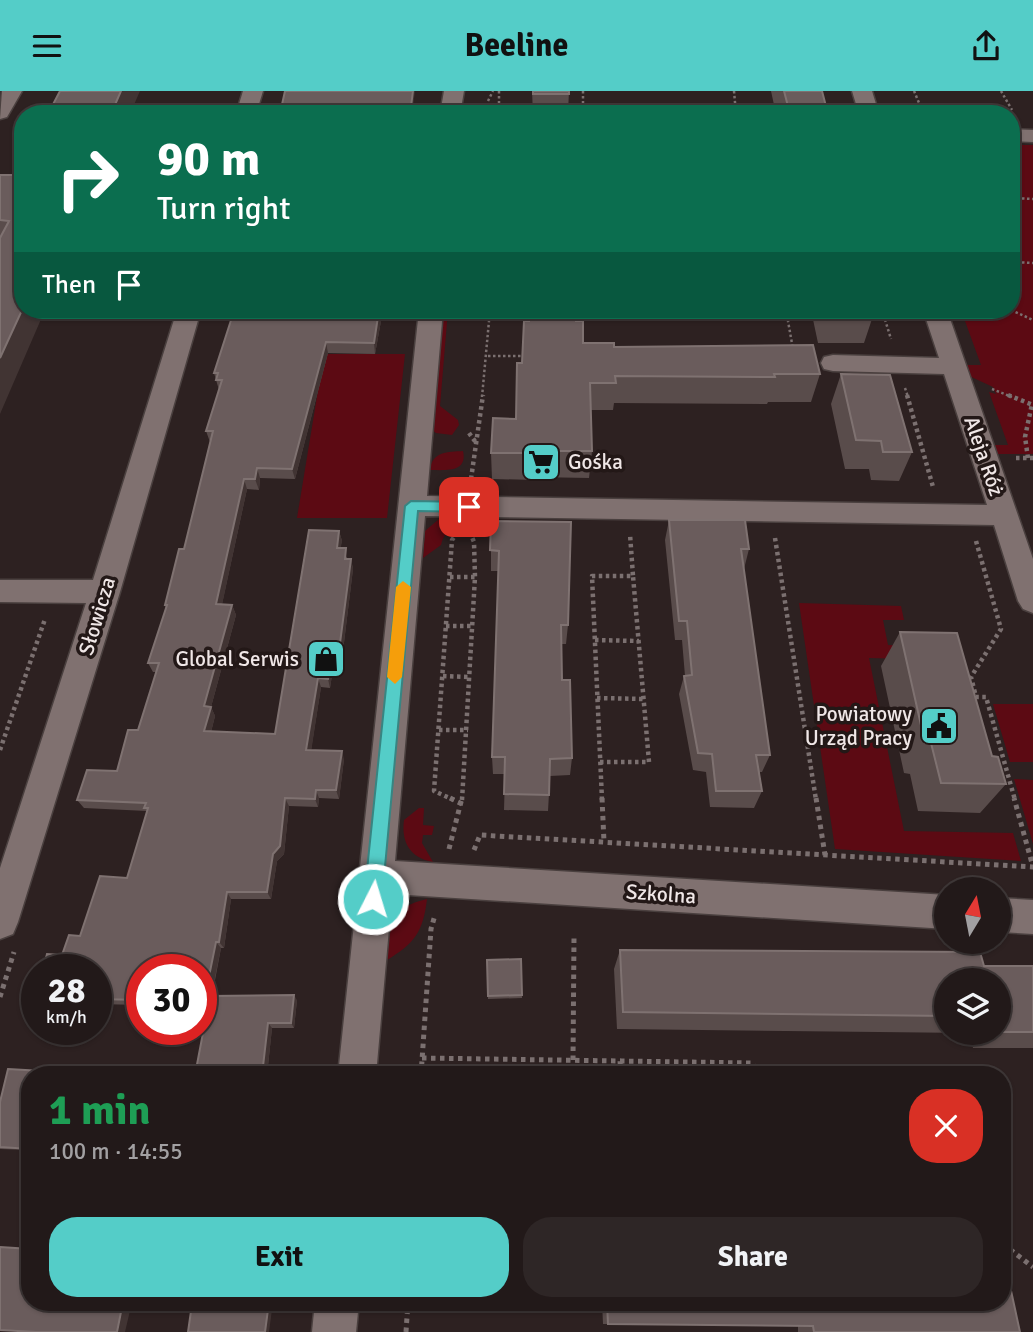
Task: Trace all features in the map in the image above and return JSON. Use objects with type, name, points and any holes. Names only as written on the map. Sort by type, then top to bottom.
[{"type":"street","points":[[0,113],[12,91]]},
{"type":"street","name":"Słowicza","points":[[0,922],[105,592],[186,319]]},
{"type":"street","points":[[358,1066],[430,319]]},
{"type":"street","name":"Aleja Róż","points":[[938,319],[1033,601]]},
{"type":"street","points":[[833,363],[954,366]]},
{"type":"street","points":[[411,506],[1004,515]]},
{"type":"street","points":[[0,591],[105,592]]},
{"type":"street","name":"Szkolna","points":[[375,877],[934,911]]},
{"type":"street","points":[[1012,916],[1033,917]]},
{"type":"street","points":[[334,1332],[336,1311]]},
{"type":"path","points":[[488,101],[493,91]]},
{"type":"path","points":[[472,477],[488,356],[489,319]]},
{"type":"path","points":[[788,319],[795,358]]},
{"type":"path","points":[[885,319],[935,492]]},
{"type":"path","points":[[488,356],[533,356]]},
{"type":"path","points":[[1014,458],[1030,458],[1025,437],[1033,403]]},
{"type":"path","points":[[469,433],[477,444]]},
{"type":"path","points":[[600,762],[649,762],[628,510]]},
{"type":"path","points":[[770,512],[825,855]]},
{"type":"path","points":[[458,531],[453,540],[434,791],[462,804]]},
{"type":"path","points":[[469,532],[474,542],[475,577],[468,730],[462,804],[448,851],[474,850],[480,835],[1033,867],[986,697],[976,697],[971,677],[1001,629],[977,545]]},
{"type":"path","points":[[450,576],[475,577]]},
{"type":"path","points":[[604,842],[592,576],[633,576]]},
{"type":"path","points":[[0,750],[55,591]]},
{"type":"path","points":[[446,626],[472,626]]},
{"type":"path","points":[[595,640],[639,641]]},
{"type":"path","points":[[443,676],[470,677]]},
{"type":"path","points":[[597,698],[644,699]]},
{"type":"path","points":[[439,730],[468,730]]},
{"type":"path","points":[[422,1066],[431,929]]},
{"type":"path","points":[[573,938],[573,1060]]},
{"type":"path","points":[[422,1058],[751,1063],[754,1066]]},
{"type":"path","points":[[620,1061],[620,1066]]},
{"type":"path","points":[[1011,1250],[1033,1267]]},
{"type":"path","points":[[406,1332],[407,1311]]},
{"type":"shaded area","points":[[1020,145],[1033,145],[1033,454],[993,454],[990,445],[1008,445],[989,392],[996,394],[993,387],[967,375],[963,365],[981,365],[964,319],[1020,319]]},
{"type":"shaded area","points":[[441,319],[447,319],[440,406],[458,420],[459,425],[452,435],[436,433],[431,429]]},
{"type":"shaded area","points":[[324,354],[405,354],[387,518],[297,518]]},
{"type":"shaded area","points":[[463,451],[464,458],[459,467],[430,470],[437,456],[446,452]]},
{"type":"shaded area","points":[[453,517],[441,545],[423,558],[425,531],[439,519]]},
{"type":"shaded area","points":[[799,603],[901,606],[904,620],[883,620],[888,645],[950,648],[953,660],[869,658],[904,831],[1013,833],[1021,861],[835,849]]},
{"type":"shaded area","points":[[993,704],[1033,704],[1033,762],[1010,762]]},
{"type":"shaded area","points":[[1014,779],[1033,780],[1033,844]]},
{"type":"shaded area","points":[[419,808],[424,808],[423,825],[434,826],[432,835],[423,835],[422,843],[433,862],[413,853],[404,835],[404,820]]},
{"type":"shaded area","points":[[427,899],[423,920],[416,935],[387,960],[394,920],[406,907]]},
{"type":"building","points":[[60,91],[121,91],[115,105],[53,105]]},
{"type":"building","points":[[285,91],[413,91],[411,105],[282,105]]},
{"type":"building","points":[[533,91],[569,91],[569,94],[533,94]]},
{"type":"building","points":[[784,91],[822,91],[826,105],[788,105]]},
{"type":"building","points":[[0,175],[14,175],[14,319],[18,319],[0,358],[0,238],[9,221],[0,220]]},
{"type":"building","points":[[231,319],[378,319],[374,343],[326,342],[292,469],[257,468],[255,479],[244,479],[216,604],[232,605],[204,706],[211,707],[204,731],[275,734],[309,530],[339,531],[337,548],[346,548],[345,559],[351,559],[337,666],[330,666],[328,679],[318,678],[306,750],[342,751],[336,790],[316,790],[315,799],[285,798],[280,846],[273,854],[267,892],[227,892],[219,942],[216,942],[214,954],[126,954],[126,1000],[112,999],[112,954],[62,954],[69,935],[80,936],[100,876],[127,878],[148,808],[144,808],[146,803],[77,800],[87,770],[117,771],[128,730],[138,730],[159,663],[148,663],[167,605],[179,549],[184,549],[213,431],[206,431],[222,380],[216,380],[218,373],[214,373]]},
{"type":"building","points":[[524,321],[583,321],[583,343],[614,343],[614,347],[813,345],[820,374],[774,374],[775,377],[615,376],[616,383],[590,383],[592,451],[491,453],[493,418],[516,419],[517,363],[522,363]]},
{"type":"building","points":[[841,374],[890,375],[912,452],[883,452],[881,441],[856,440]]},
{"type":"building","points":[[669,520],[745,520],[749,549],[741,549],[770,755],[756,755],[762,791],[716,791],[712,754],[698,753],[684,676],[692,675],[687,621],[679,621]]},
{"type":"building","points":[[491,521],[571,522],[568,625],[561,625],[562,680],[570,680],[572,758],[550,759],[549,795],[504,794],[505,757],[492,757],[499,551],[490,550]]},
{"type":"building","points":[[900,632],[957,633],[992,756],[998,757],[1006,784],[941,783],[931,743],[925,743]]},
{"type":"building","points":[[620,950],[934,952],[934,954],[981,954],[984,966],[1033,966],[1033,1032],[1011,1032],[1011,968],[934,968],[934,1016],[623,1012]]},
{"type":"building","points":[[521,959],[522,995],[488,996],[487,960]]},
{"type":"building","points":[[294,995],[291,1023],[268,1023],[263,1066],[197,1066],[201,1045],[217,1045],[217,996]]},
{"type":"building","points":[[8,1069],[21,1070],[21,1148],[0,1147],[0,1102]]},
{"type":"building","points":[[0,1247],[21,1248],[21,1311],[121,1311],[117,1332],[0,1330]]},
{"type":"building","points":[[1011,1291],[1020,1332],[814,1332],[813,1326],[608,1324],[607,1311],[1011,1311]]},
{"type":"building","points":[[191,1311],[268,1311],[265,1332],[188,1332]]},
{"type":"slow traffic","points":[[395,677],[403,587]]},
{"type":"place","name":"Gośka","points":[[541,462]]},
{"type":"place","name":"Global Serwis","points":[[326,659]]},
{"type":"place","name":"Powiatowy Urząd Pracy","points":[[939,726]]},
{"type":"route","points":[[373,899],[411,506],[469,507]]}]
